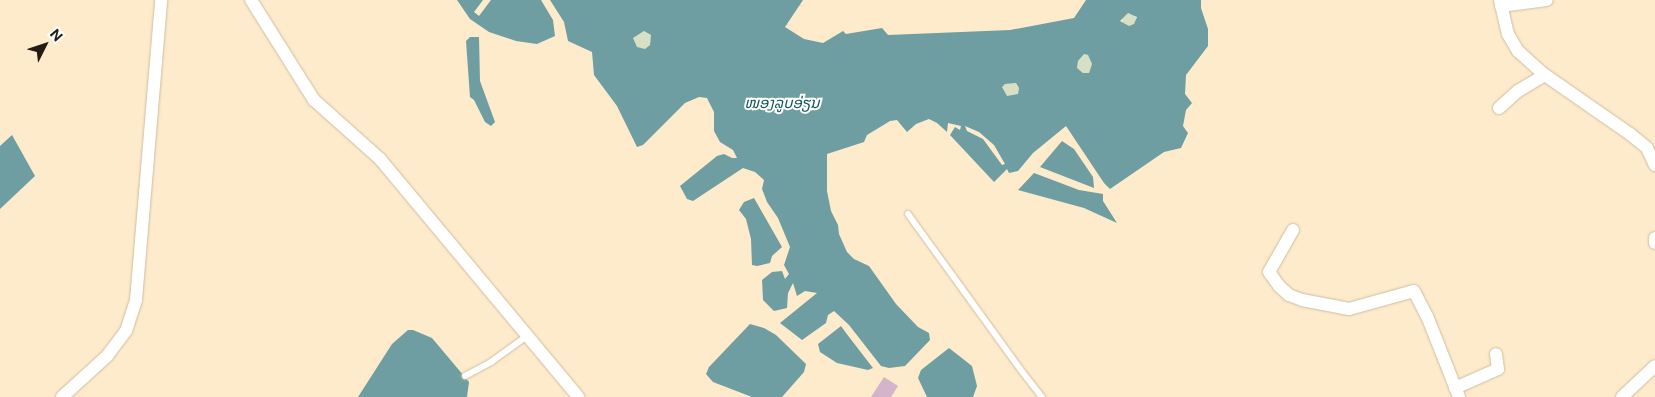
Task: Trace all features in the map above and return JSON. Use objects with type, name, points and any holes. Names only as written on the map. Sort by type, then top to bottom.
[{"type":"street","points":[[62,397],[107,356],[126,331],[136,300],[161,0]]},
{"type":"street","points":[[251,0],[314,100],[380,159],[578,397]]},
{"type":"street","points":[[1547,0],[1501,3],[1508,34],[1518,51],[1545,75],[1647,148],[1655,165]]},
{"type":"street","points":[[1499,108],[1518,91],[1545,75]]},
{"type":"street","points":[[1293,230],[1269,272],[1279,286],[1289,295],[1302,300],[1350,309],[1414,291],[1427,316],[1457,393],[1498,369],[1496,354]]},
{"type":"street","points":[[1655,238],[1655,243]]},
{"type":"street","points":[[1622,397],[1655,366]]},
{"type":"lane","points":[[908,214],[1042,397]]},
{"type":"lane","points":[[465,376],[491,362],[527,336]]},
{"type":"green space","points":[[1126,12],[1132,12],[1136,19],[1132,26],[1126,26],[1122,22],[1122,16]]},
{"type":"green space","points":[[644,31],[651,35],[650,45],[645,50],[637,47],[633,38]]},
{"type":"green space","points":[[1084,54],[1088,55],[1092,64],[1089,73],[1083,73],[1077,68],[1078,61]]},
{"type":"green space","points":[[1016,83],[1019,88],[1018,95],[1007,97],[1002,87],[1004,84]]},
{"type":"water","points":[[457,0],[483,0],[474,12],[479,16],[491,0],[541,0],[553,20],[555,36],[537,44],[516,41],[489,32],[470,19]]},
{"type":"water","name":"ໜອງລູບອ່ຽນ","points":[[550,0],[803,0],[785,27],[804,39],[823,43],[843,31],[846,34],[882,28],[888,35],[1010,30],[1074,18],[1086,0],[1201,0],[1201,8],[1208,29],[1208,46],[1186,75],[1185,94],[1192,103],[1186,110],[1183,126],[1188,133],[1181,148],[1164,152],[1110,189],[1066,126],[1033,153],[1018,171],[1009,173],[1007,169],[994,182],[950,135],[955,127],[960,130],[961,126],[948,123],[947,132],[929,119],[916,124],[907,132],[897,120],[890,121],[867,135],[864,142],[827,154],[827,191],[831,211],[847,252],[854,259],[869,266],[896,304],[918,327],[929,333],[930,340],[905,366],[889,368],[881,366],[849,325],[834,311],[828,315],[826,323],[802,340],[780,323],[817,293],[805,291],[797,296],[793,283],[788,293],[787,308],[774,311],[763,300],[762,280],[772,272],[782,271],[785,279],[789,274],[784,265],[790,247],[778,218],[767,202],[762,189],[764,180],[755,172],[743,168],[693,201],[687,199],[680,186],[717,156],[724,154],[737,158],[733,150],[720,142],[714,131],[714,112],[707,98],[699,97],[685,103],[643,145],[637,147],[617,106],[594,75],[592,52],[568,41],[564,22]],"holes":[[[1128,13],[1137,17],[1134,24],[1129,26],[1120,21]],[[644,31],[651,35],[650,45],[645,49],[637,47],[633,38]],[[1084,54],[1088,55],[1092,64],[1089,73],[1083,73],[1077,68],[1078,61]],[[1016,83],[1019,88],[1018,94],[1007,96],[1002,87],[1005,84]],[[965,126],[979,132],[994,145],[1005,164],[1002,165],[983,139],[967,131]]]},
{"type":"water","points":[[470,37],[479,37],[480,81],[495,122],[491,126],[485,122],[474,100],[470,97],[466,41]]},
{"type":"water","points":[[12,135],[35,176],[0,209],[0,146]]},
{"type":"water","points":[[1062,141],[1074,149],[1093,177],[1094,188],[1040,167]]},
{"type":"water","points":[[1034,173],[1079,190],[1103,194],[1103,201],[1117,223],[1084,208],[1018,190]]},
{"type":"water","points":[[754,198],[782,247],[772,256],[770,263],[757,266],[752,265],[751,239],[746,219],[739,210],[744,202]]},
{"type":"water","points":[[750,324],[764,328],[776,335],[806,364],[804,372],[782,397],[752,397],[713,382],[706,374],[709,367]]},
{"type":"water","points":[[841,326],[873,368],[868,370],[837,363],[820,352],[818,344]]},
{"type":"water","points":[[408,330],[413,330],[432,338],[469,382],[467,397],[358,397],[392,344]]},
{"type":"water","points":[[949,348],[972,366],[977,386],[973,397],[927,397],[918,378],[921,370]]},
{"type":"building","points":[[884,377],[898,386],[891,397],[871,397]]}]
